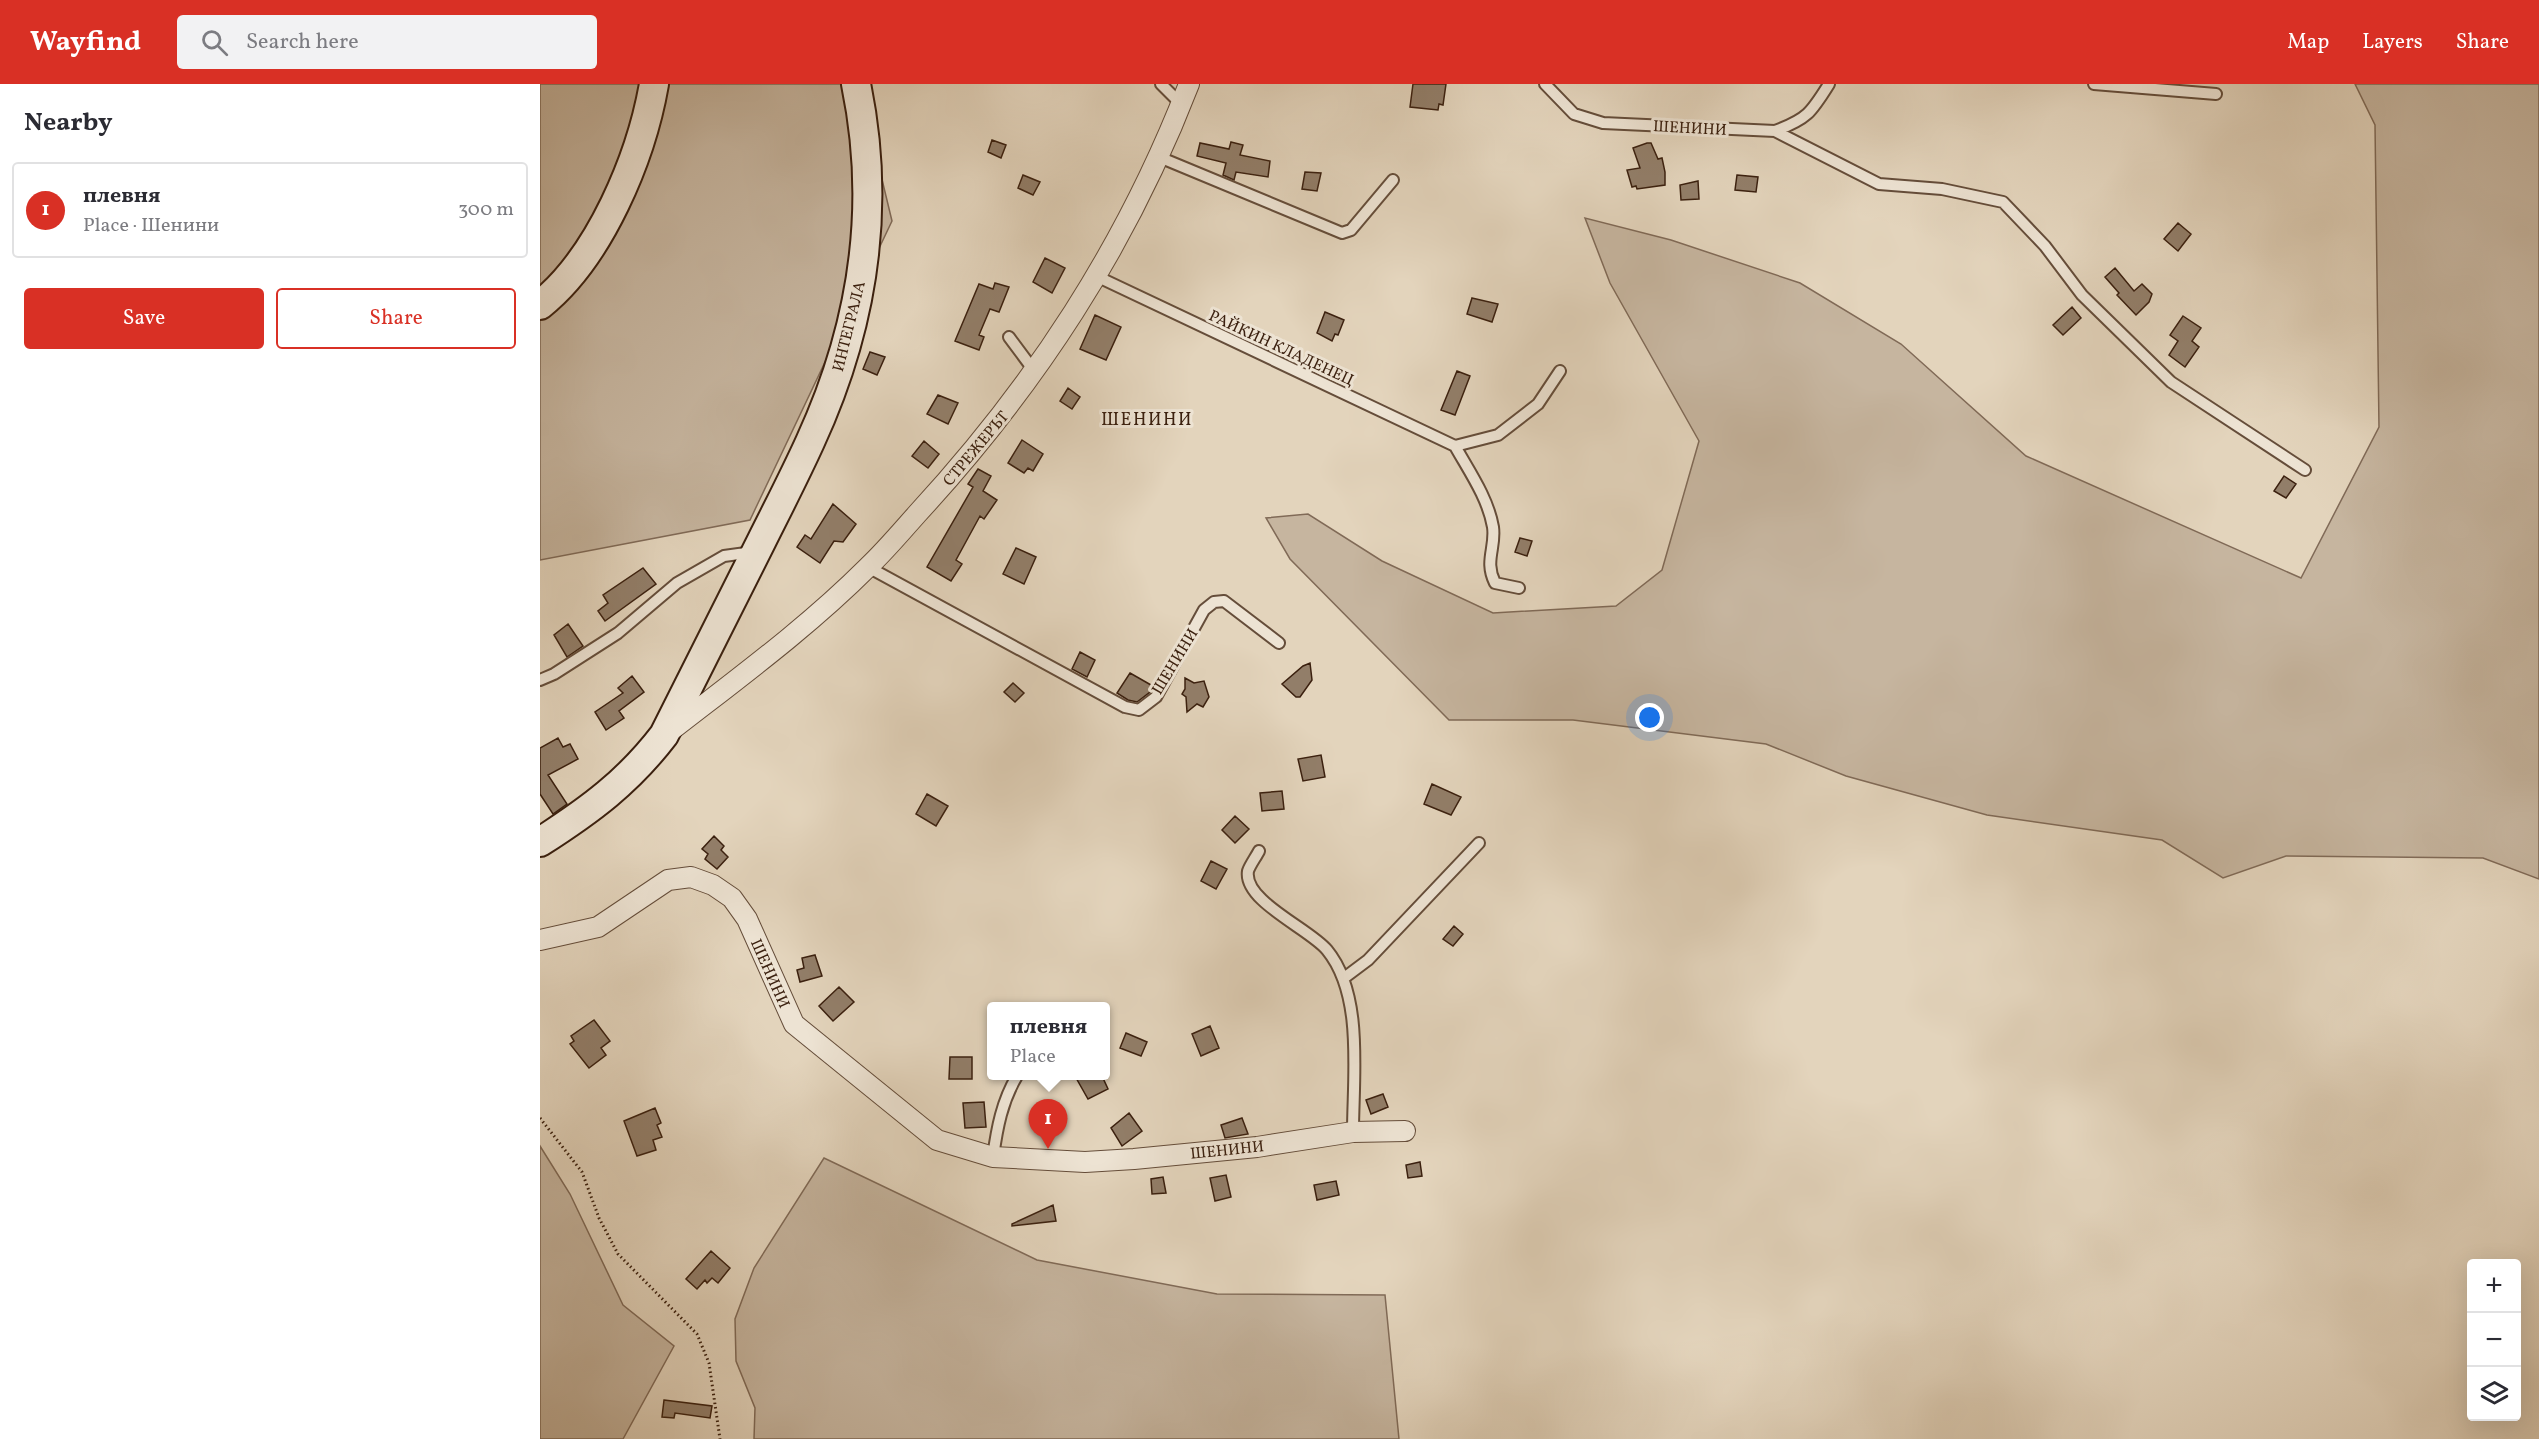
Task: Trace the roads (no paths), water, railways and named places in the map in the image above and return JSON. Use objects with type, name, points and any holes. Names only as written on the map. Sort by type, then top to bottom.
[{"type":"street","points":[[540,305],[565,282],[611,208],[626,178],[645,129],[654,84]]},
{"type":"street","name":"ИНТЕГРАЛА","points":[[756,552],[822,415],[853,319],[869,224],[867,152],[856,84]]},
{"type":"street","name":"СТРЕЖЕРЪТ","points":[[664,735],[790,637],[868,567],[966,460],[1035,372],[1096,276],[1132,212],[1159,157],[1189,84]]},
{"type":"street","points":[[540,842],[599,802],[625,780],[641,765],[664,735],[756,552]]},
{"type":"street","name":"ШЕНИНИ","points":[[540,940],[598,927],[668,880],[692,877],[713,885],[732,898],[747,919],[794,1024],[937,1140],[993,1157],[1085,1162],[1134,1159],[1257,1147],[1353,1132],[1406,1131]]},
{"type":"lane","points":[[1161,84],[1182,104]]},
{"type":"lane","name":"ШЕНИНИ","points":[[1545,84],[1574,114],[1603,123],[1774,131],[1793,124],[1810,113],[1829,84]]},
{"type":"lane","points":[[2094,84],[2216,94]]},
{"type":"lane","points":[[1774,131],[1879,184],[1942,189],[2003,202],[2045,246],[2082,295],[2171,382],[2305,470]]},
{"type":"lane","points":[[1159,157],[1342,233],[1351,230],[1393,180]]},
{"type":"lane","name":"РАЙКИН КЛАДЕНЕЦ","points":[[1096,276],[1455,446]]},
{"type":"lane","points":[[1009,337],[1035,372]]},
{"type":"lane","points":[[1519,588],[1496,583],[1491,575],[1489,567],[1493,528],[1479,488],[1455,446],[1498,435],[1538,404],[1560,371]]},
{"type":"lane","points":[[540,680],[554,674],[618,633],[677,583],[724,556],[756,552]]},
{"type":"lane","name":"ШЕНИНИ","points":[[868,567],[1115,702],[1132,709],[1139,710],[1156,697],[1204,610],[1214,602],[1224,601],[1279,643]]},
{"type":"lane","points":[[1344,978],[1368,960],[1479,843]]},
{"type":"lane","points":[[1259,851],[1248,871],[1249,883],[1257,896],[1326,949],[1344,978],[1353,1012],[1353,1132]]},
{"type":"lane","points":[[993,1157],[1005,1097],[1015,1080]]},
{"type":"place","name":"плевня","points":[[1048,1149]]},
{"type":"district","name":"ШЕНИНИ","points":[[1147,419]]}]
